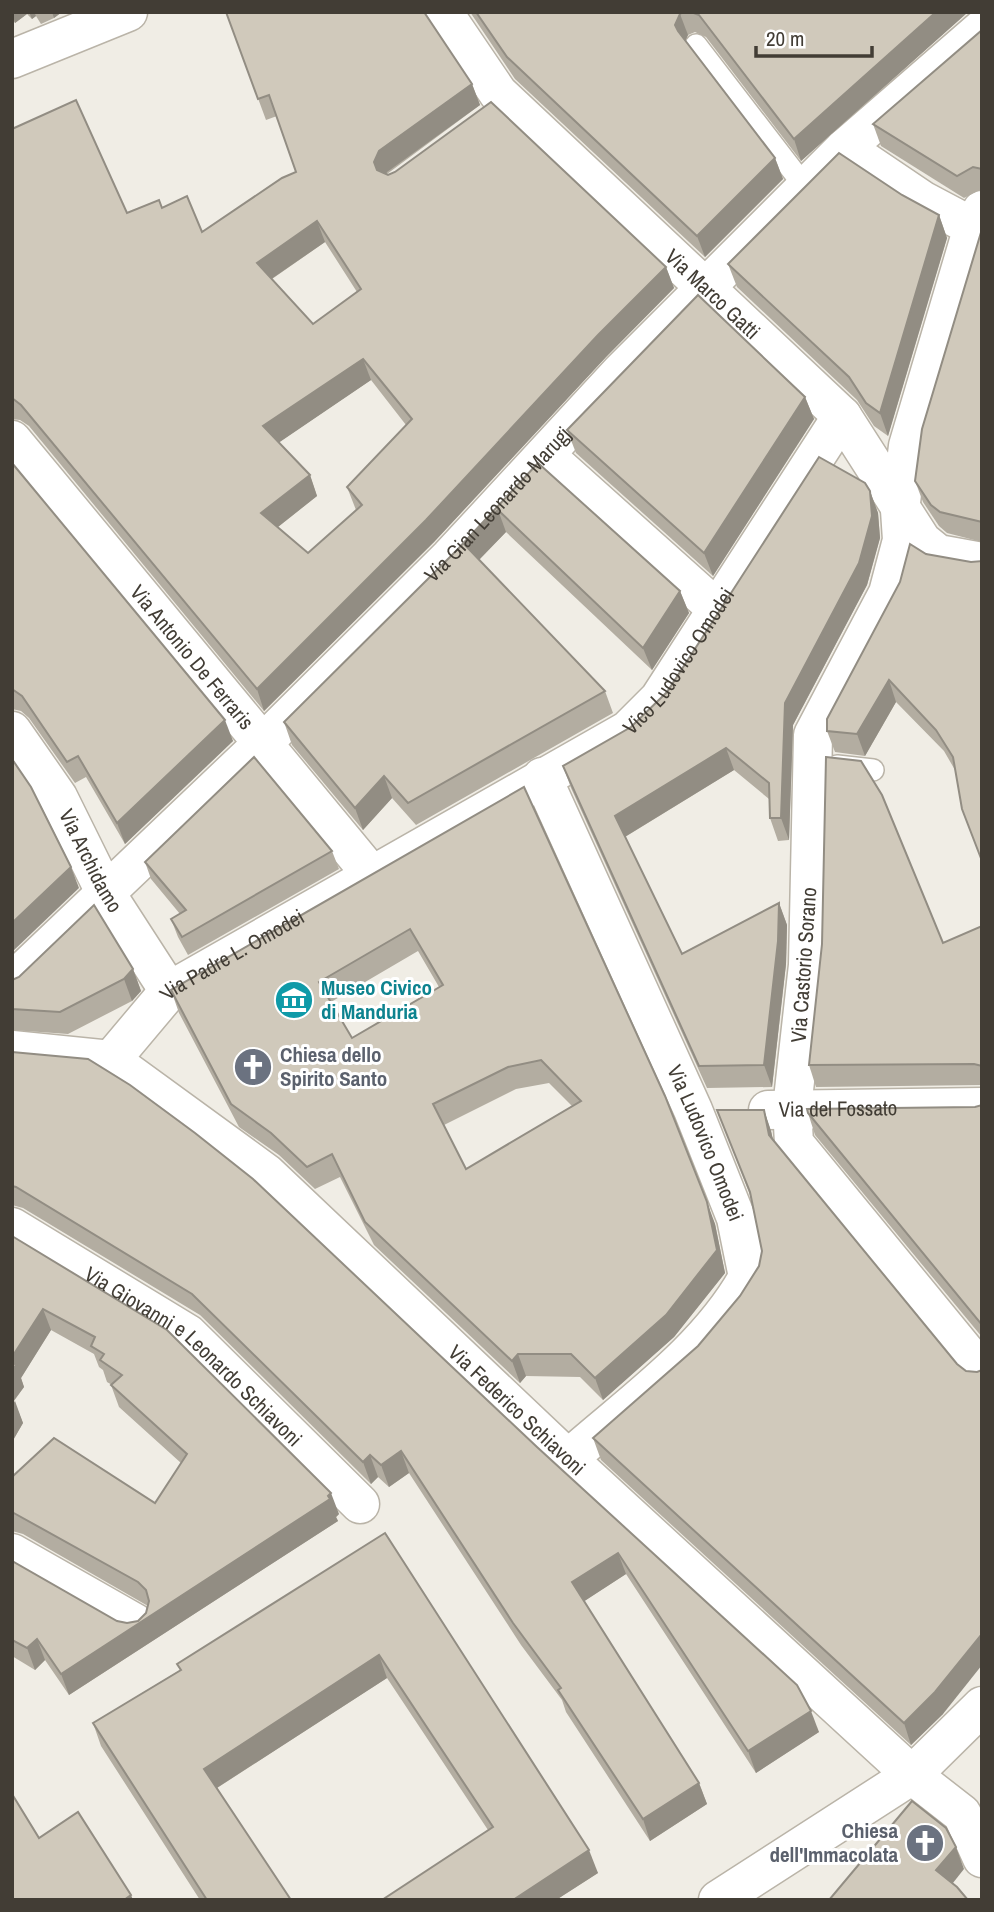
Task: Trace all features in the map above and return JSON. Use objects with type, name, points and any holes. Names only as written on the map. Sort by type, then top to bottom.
[{"type":"street","name":"Via Marco Gatti","points":[[443,12],[498,93],[496,110],[708,289],[842,416],[922,541],[938,554],[982,562]]},
{"type":"street","points":[[12,59],[119,14]]},
{"type":"street","name":"Via Gian Leonardo Marugj","points":[[12,982],[264,742],[450,557],[621,372],[708,289],[845,148],[982,29]]},
{"type":"street","points":[[845,148],[922,200],[977,230]]},
{"type":"street","name":"Via Castorio Sorano","points":[[977,230],[908,446],[900,510],[902,540],[888,593],[813,736],[808,965],[792,1108],[794,1143],[982,1371]]},
{"type":"street","name":"Vico Ludovico Omodei","points":[[371,874],[628,730],[659,699],[842,416]]},
{"type":"street","name":"Via Antonio De Ferraris","points":[[12,440],[371,874]]},
{"type":"street","points":[[545,455],[717,609]]},
{"type":"street","name":"Via Archidamo","points":[[12,731],[58,797],[105,892],[169,990]]},
{"type":"street","name":"Via Ludovico Omodei","points":[[542,777],[693,1110],[736,1218],[748,1277],[732,1305],[686,1355],[568,1459]]},
{"type":"street","name":"Via Padre L. Omodei","points":[[111,1060],[169,990],[371,874]]},
{"type":"street","points":[[12,1049],[111,1060]]},
{"type":"street","name":"Via Federico Schiavoni","points":[[111,1060],[266,1173],[568,1459],[912,1776],[962,1814],[982,1858]]},
{"type":"street","name":"Via del Fossato","points":[[693,1110],[982,1107]]},
{"type":"street","name":"Via Giovanni e Leonardo Schiavoni","points":[[12,1227],[188,1334],[360,1504]]},
{"type":"street","points":[[12,1553],[135,1623]]},
{"type":"street","points":[[718,1900],[912,1776],[982,1706]]},
{"type":"lane","points":[[696,45],[806,188]]},
{"type":"lane","points":[[813,763],[873,769]]},
{"type":"building","points":[[226,12],[424,12],[472,84],[379,151],[374,162],[377,170],[388,175],[395,172],[491,102],[666,267],[598,335],[426,520],[257,689],[21,405],[12,398],[12,129],[76,100],[127,213],[159,200],[162,208],[187,196],[202,232],[282,178],[296,172],[269,95],[258,99]],"holes":[[[317,221],[361,289],[313,324],[257,263]],[[363,359],[412,419],[347,487],[362,505],[308,553],[261,513],[310,475],[263,426]]]},
{"type":"building","points":[[476,12],[683,12],[675,25],[678,31],[775,158],[697,236],[507,57]]},
{"type":"building","points":[[691,12],[936,12],[794,139],[699,15]]},
{"type":"building","points":[[982,30],[982,169],[973,167],[957,176],[873,124]]},
{"type":"building","points":[[839,153],[902,195],[939,215],[880,413],[866,403],[849,377],[728,264]]},
{"type":"building","points":[[982,229],[982,522],[940,512],[931,505],[915,481],[922,429]]},
{"type":"building","points":[[698,295],[805,397],[704,553],[567,430]]},
{"type":"building","points":[[819,457],[865,483],[870,491],[872,516],[859,563],[785,703],[781,818],[770,818],[769,783],[726,748],[615,816],[682,954],[779,903],[778,941],[764,1065],[699,1066],[563,766],[631,727],[667,692]]},
{"type":"building","points":[[12,463],[225,720],[117,823],[78,756],[67,762],[22,696],[12,689]]},
{"type":"building","points":[[538,463],[680,591],[643,648],[498,510],[464,544],[605,691],[408,803],[384,776],[355,808],[284,722],[457,550]]},
{"type":"building","points":[[910,544],[926,554],[971,562],[982,561],[982,861],[962,809],[953,757],[936,730],[889,680],[857,734],[827,731],[827,719],[900,582]]},
{"type":"building","points":[[254,757],[332,851],[182,937],[171,919],[186,910],[145,862]]},
{"type":"building","points":[[826,757],[861,761],[882,795],[943,943],[982,926],[982,1066],[809,1065],[822,944]]},
{"type":"building","points":[[12,759],[31,787],[71,867],[12,923]]},
{"type":"building","points":[[524,787],[665,1096],[707,1202],[717,1250],[666,1315],[595,1378],[571,1354],[518,1354],[512,1361],[365,1222],[332,1154],[307,1167],[271,1133],[231,1104],[171,990]],"holes":[[[410,929],[443,985],[352,1038],[319,982]],[[541,1060],[581,1101],[466,1169],[433,1104],[508,1067]]]},
{"type":"building","points":[[94,905],[133,969],[124,979],[60,1012],[12,1009],[12,980],[19,977]]},
{"type":"building","points":[[12,1052],[88,1059],[130,1085],[253,1179],[537,1447],[797,1685],[811,1711],[748,1751],[618,1553],[572,1582],[699,1783],[643,1819],[558,1690],[561,1688],[513,1623],[401,1451],[381,1465],[370,1455],[363,1462],[192,1294],[12,1186]]},
{"type":"building","points":[[982,1105],[982,1325],[807,1109]]},
{"type":"building","points":[[717,1110],[764,1110],[769,1135],[957,1364],[966,1371],[982,1370],[982,1634],[935,1692],[904,1723],[593,1438],[698,1346],[740,1296],[759,1266],[762,1251],[750,1192]]},
{"type":"building","points":[[12,1236],[167,1330],[331,1493],[328,1496],[330,1499],[61,1674],[37,1639],[27,1648],[12,1640],[12,1561],[117,1621],[138,1621],[146,1613],[149,1601],[146,1590],[138,1582],[12,1512],[12,1477],[54,1438],[155,1503],[187,1454],[111,1385],[122,1375],[100,1360],[104,1354],[91,1346],[95,1337],[43,1309],[12,1357]]},
{"type":"building","points":[[385,1533],[589,1850],[513,1900],[382,1900],[493,1827],[379,1655],[204,1769],[291,1900],[207,1900],[93,1723],[181,1670],[177,1664]]},
{"type":"building","points":[[12,1794],[39,1838],[78,1812],[131,1895],[124,1900],[12,1900]]},
{"type":"building","points":[[912,1801],[946,1828],[956,1847],[936,1870],[968,1900],[829,1900]]},
{"type":"place","name":"Museo Civico di Manduria","points":[[294,1000]]},
{"type":"place","name":"Chiesa dello Spirito Santo","points":[[253,1067]]},
{"type":"place","name":"Chiesa dell'Immacolata","points":[[925,1843]]}]
